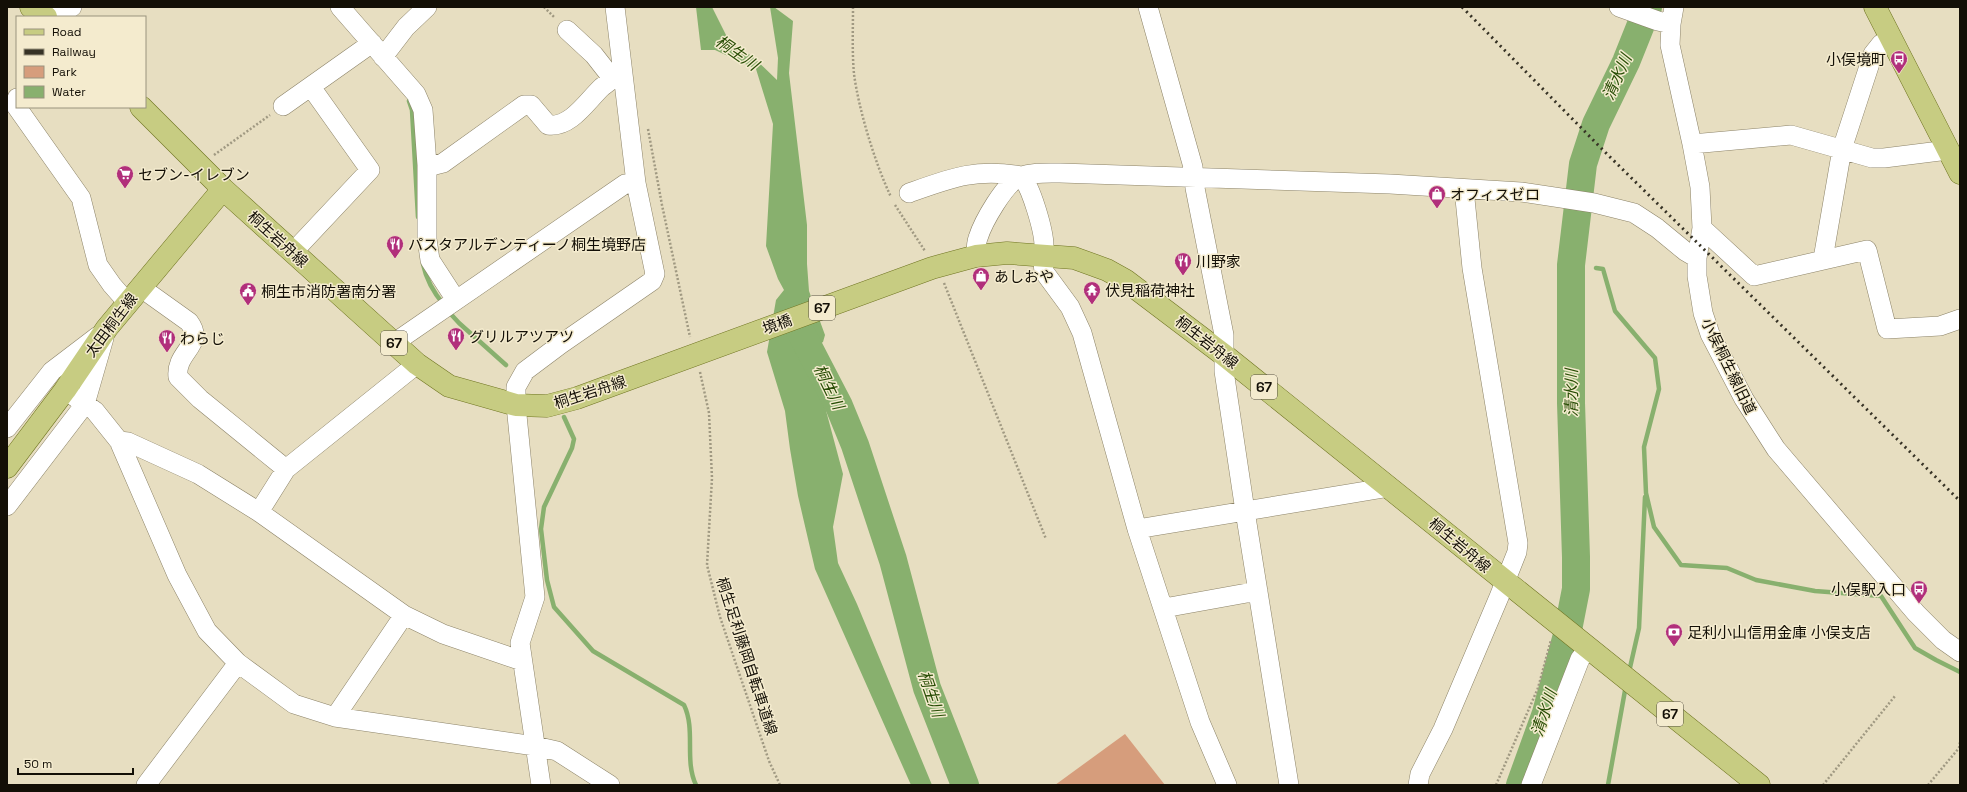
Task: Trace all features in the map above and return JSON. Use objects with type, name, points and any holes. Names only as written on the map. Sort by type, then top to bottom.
[{"type":"main road","points":[[31,7],[44,16]]},
{"type":"main road","points":[[1875,7],[1960,174]]},
{"type":"main road","name":"桐生岩舟線","points":[[142,108],[223,189],[417,364],[449,386],[516,405],[547,406],[577,398],[713,348]]},
{"type":"main road","name":"太田桐生線","points":[[7,467],[56,384],[107,328],[223,189]]},
{"type":"main road","name":"桐生岩舟線","points":[[934,267],[976,256],[1007,253],[1074,258],[1107,270],[1125,280],[1224,355],[1556,622]]},
{"type":"main road","name":"境橋","points":[[713,348],[934,267]]},
{"type":"main road","name":"67","points":[[1556,622],[1748,781]]},
{"type":"street","points":[[57,16],[72,7]]},
{"type":"street","points":[[340,7],[416,94],[423,110],[426,165],[427,239],[430,260],[456,300]]},
{"type":"street","points":[[283,106],[311,87],[378,50],[427,7]]},
{"type":"street","points":[[541,785],[520,643],[535,597],[516,405],[516,387],[525,372],[561,344],[652,281],[655,274],[636,183],[617,75],[615,7]]},
{"type":"street","points":[[1148,7],[1195,178],[1195,188],[1224,335],[1224,371],[1289,785]]},
{"type":"street","points":[[1627,10],[1668,17]]},
{"type":"street","name":"小俣桐生線旧道","points":[[1668,17],[1670,45],[1700,187],[1702,228],[1697,258],[1700,297],[1710,334],[1760,426],[1794,472],[1916,613],[1943,640],[1960,652]]},
{"type":"street","points":[[567,30],[617,75]]},
{"type":"street","points":[[1823,259],[1842,149],[1873,54],[1881,44],[1891,37]]},
{"type":"street","points":[[426,165],[443,163],[524,105],[531,105],[548,125],[560,124],[579,111],[601,88],[617,75]]},
{"type":"street","points":[[293,252],[370,170],[311,87]]},
{"type":"street","points":[[17,108],[81,198],[98,265],[112,285],[189,322],[195,330],[195,338],[177,369],[178,377],[200,399],[286,469]]},
{"type":"street","points":[[1692,144],[1791,136],[1872,158],[1884,158],[1948,150]]},
{"type":"street","points":[[909,193],[953,177],[972,173],[1002,173],[1021,176],[1060,173],[1390,184],[1521,192],[1594,203],[1634,213],[1697,258]]},
{"type":"street","points":[[1021,176],[1027,184],[1043,235],[1045,273],[1070,307],[1082,333],[1137,529],[1200,722],[1227,785]]},
{"type":"street","points":[[976,256],[978,236],[989,216],[1006,188],[1015,179],[1021,176]]},
{"type":"street","points":[[394,342],[625,184],[636,183]]},
{"type":"street","points":[[1418,785],[1420,774],[1443,729],[1505,582],[1517,552],[1518,543],[1472,268],[1464,189]]},
{"type":"street","points":[[1702,228],[1754,276],[1867,250],[1887,330],[1940,326],[1960,319]]},
{"type":"street","points":[[7,506],[86,404],[107,328]]},
{"type":"street","points":[[259,512],[286,469],[417,364]]},
{"type":"street","points":[[7,428],[56,384],[95,411],[119,441],[176,575],[207,631],[238,663],[294,704],[335,717],[535,746],[557,751],[610,785]]},
{"type":"street","points":[[119,441],[128,442],[198,474],[259,512],[404,615],[443,634],[522,661]]},
{"type":"street","points":[[1137,529],[1390,487]]},
{"type":"street","points":[[1164,608],[1258,591]]},
{"type":"street","points":[[335,717],[404,615]]},
{"type":"street","points":[[1531,785],[1584,646]]},
{"type":"street","points":[[146,785],[238,663]]},
{"type":"path","points":[[853,7],[854,74],[858,96],[885,184],[901,216],[945,286],[1046,539]]},
{"type":"path","points":[[212,157],[283,106]]},
{"type":"path","points":[[647,123],[662,205],[691,344]]},
{"type":"path","name":"桐生足利藤岡自転車道線","points":[[700,371],[710,420],[712,478],[707,565],[720,617],[770,761],[780,785]]},
{"type":"path","points":[[1496,785],[1538,688],[1556,622]]},
{"type":"path","points":[[1823,785],[1895,696]]},
{"type":"path","points":[[1928,785],[1960,749],[1960,742]]},
{"type":"green space","points":[[1125,734],[1165,785],[1055,785]]},
{"type":"water","points":[[696,7],[712,7],[730,43],[752,56],[777,80],[778,58],[770,7],[774,7],[793,21],[789,73],[807,225],[809,291],[825,335],[823,342],[813,348],[817,377],[843,474],[833,527],[838,563],[857,604],[932,785],[911,785],[815,569],[798,496],[785,411],[767,352],[776,300],[784,290],[778,279],[766,246],[773,124],[756,69],[715,50],[701,50]]},
{"type":"waterway","name":"清水川","points":[[1520,785],[1546,713],[1567,635],[1576,589],[1571,403],[1571,265],[1583,164],[1596,124],[1626,62],[1648,7]]},
{"type":"waterway","points":[[409,101],[412,110],[418,217]]},
{"type":"waterway","points":[[423,264],[431,286],[444,305]]},
{"type":"waterway","points":[[1596,268],[1603,269],[1615,311],[1655,358],[1659,389],[1644,447],[1646,493],[1654,527],[1681,565],[1727,568],[1756,580],[1815,591],[1881,596],[1915,648],[1960,672]]},
{"type":"waterway","points":[[448,311],[459,323],[506,365]]},
{"type":"waterway","name":"桐生川","points":[[798,327],[839,406],[855,445],[893,560],[927,688],[965,785]]},
{"type":"waterway","points":[[564,417],[574,439],[572,448],[544,507],[541,529],[547,580],[554,607],[593,651],[684,705],[689,725],[691,765],[696,785]]},
{"type":"waterway","points":[[1629,672],[1639,628],[1645,497]]},
{"type":"waterway","points":[[1608,785],[1626,685]]},
{"type":"railway","points":[[1462,7],[1605,152],[1960,501]]},
{"type":"place","name":"小俣境町","points":[[1899,74]]},
{"type":"place","name":"セブン-イレブン","points":[[125,189]]},
{"type":"place","name":"オフィスゼロ","points":[[1437,209]]},
{"type":"place","name":"パスタアルデンティーノ桐生境野店","points":[[395,259]]},
{"type":"place","name":"川野家","points":[[1183,276]]},
{"type":"place","name":"あしおや","points":[[981,291]]},
{"type":"place","name":"伏見稲荷神社","points":[[1092,305]]},
{"type":"place","name":"桐生市消防署南分署","points":[[248,306]]},
{"type":"place","name":"グリルアツアツ","points":[[456,351]]},
{"type":"place","name":"わらじ","points":[[167,353]]},
{"type":"place","name":"小俣駅入口","points":[[1919,604]]},
{"type":"place","name":"足利小山信用金庫 小俣支店","points":[[1674,647]]}]
